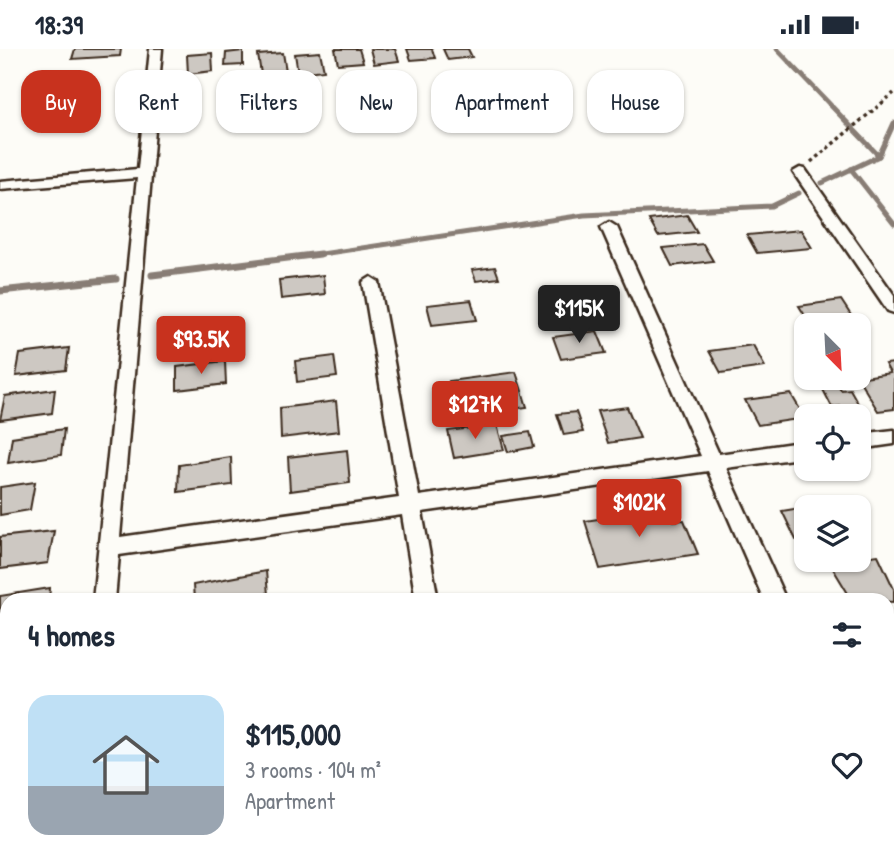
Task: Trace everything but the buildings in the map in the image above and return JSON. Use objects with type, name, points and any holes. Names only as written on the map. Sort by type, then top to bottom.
[{"type":"street","points":[[105,593],[156,49]]},
{"type":"street","points":[[800,172],[894,307]]},
{"type":"street","points":[[0,185],[144,173]]},
{"type":"street","points":[[609,227],[772,593]]},
{"type":"street","points":[[371,282],[426,593]]},
{"type":"street","points":[[871,440],[894,437]]},
{"type":"street","points":[[108,548],[794,451]]},
{"type":"path","points":[[800,172],[894,93]]},
{"type":"waterway","points":[[777,49],[879,156]]},
{"type":"waterway","points":[[879,156],[894,123]]},
{"type":"waterway","points":[[851,169],[879,156]]},
{"type":"waterway","points":[[822,183],[851,169]]},
{"type":"waterway","points":[[851,169],[894,224]]},
{"type":"waterway","points":[[308,256],[584,215],[772,206],[799,193]]},
{"type":"waterway","points":[[152,275],[320,254]]},
{"type":"waterway","points":[[0,291],[116,279]]}]
